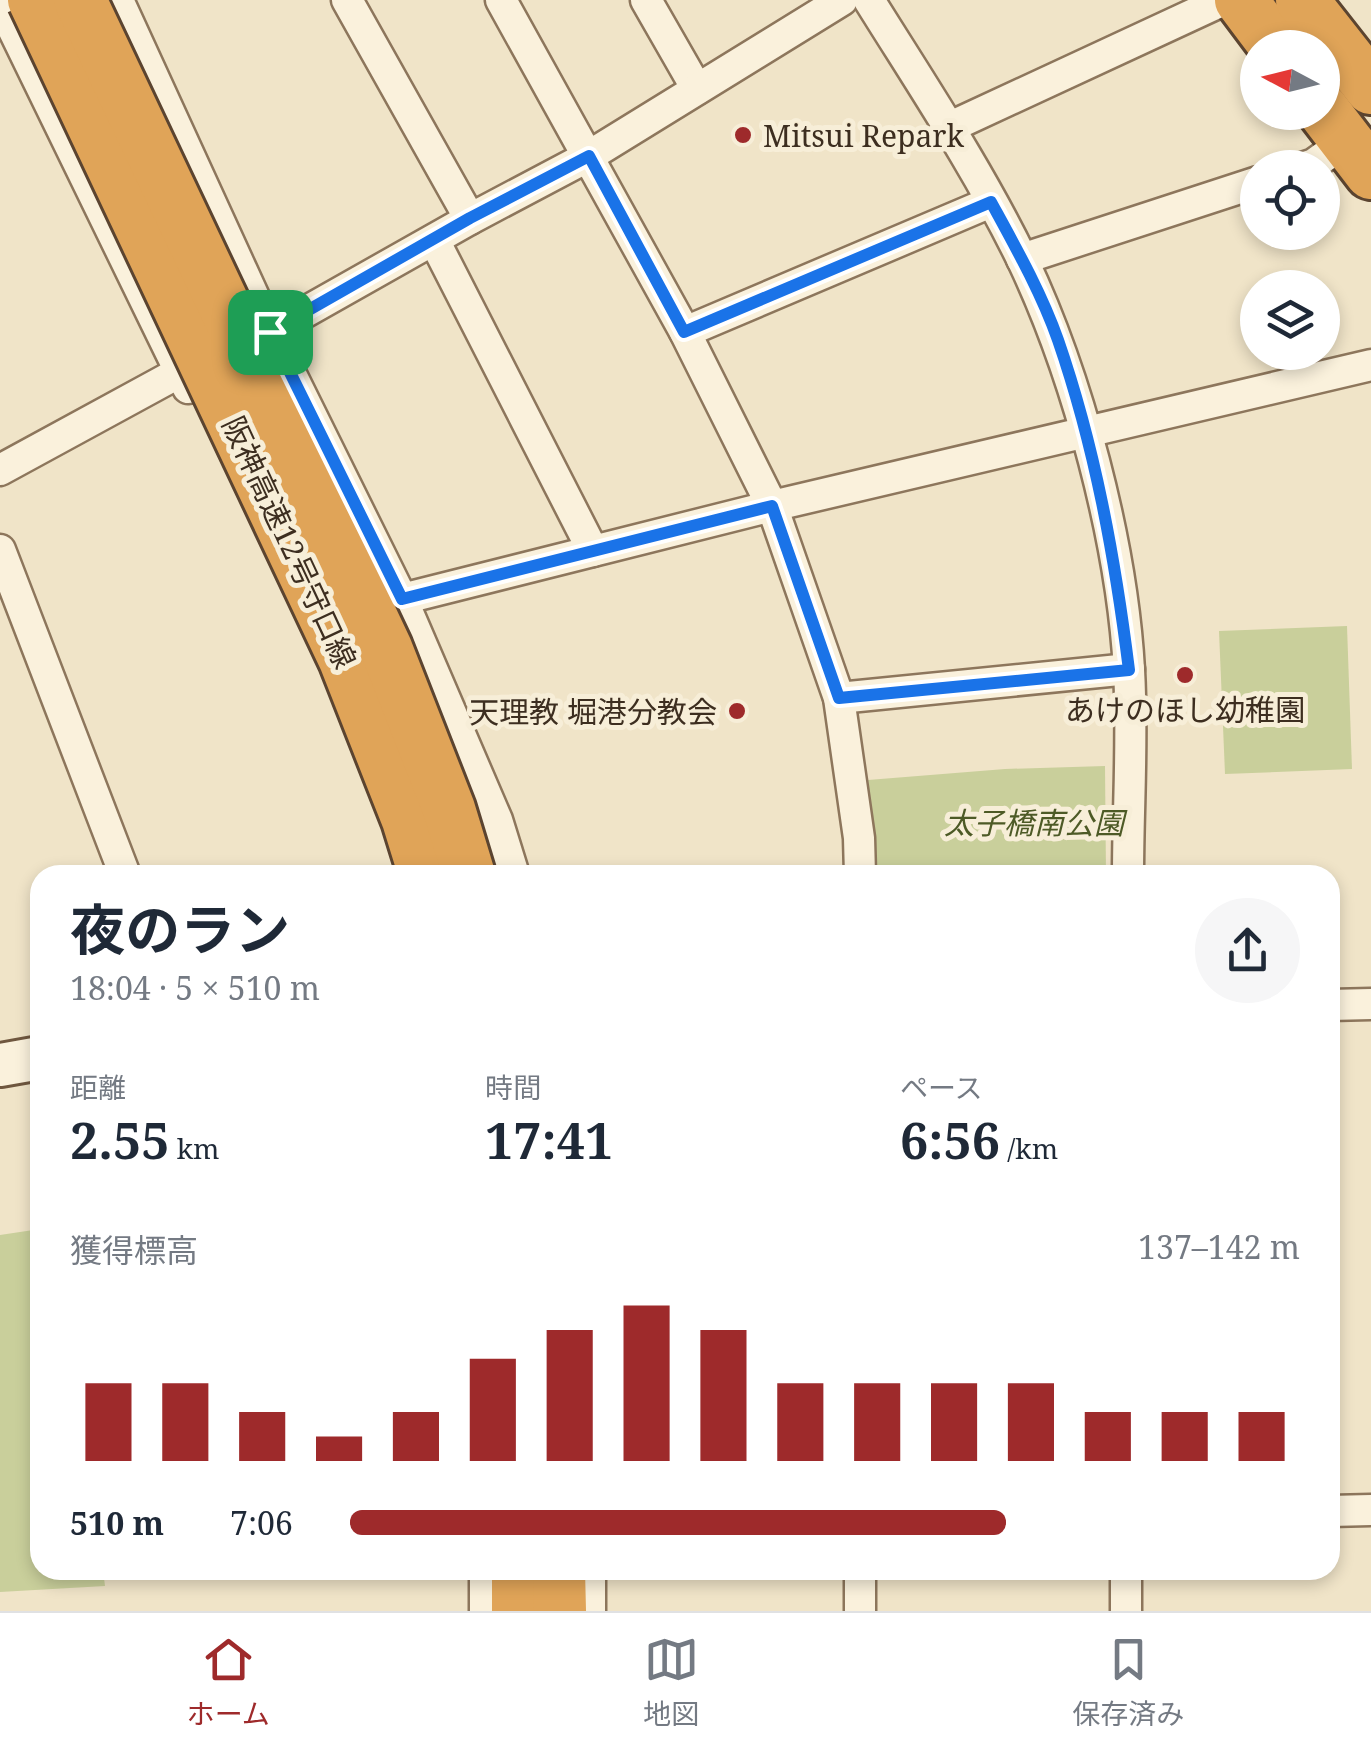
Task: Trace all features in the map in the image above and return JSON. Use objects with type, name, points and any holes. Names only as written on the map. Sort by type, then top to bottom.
[{"type":"highway","name":"阪神高速12号守口線","points":[[34,0],[346,660],[422,865]]},
{"type":"highway","name":"阪神高速12号守口線","points":[[80,0],[386,648],[466,865]]},
{"type":"highway","points":[[1242,0],[1264,30]]},
{"type":"highway","points":[[1302,0],[1371,88]]},
{"type":"highway","points":[[518,1580],[518,1611]]},
{"type":"highway","points":[[559,1580],[560,1611]]},
{"type":"street","points":[[118,0],[270,332],[402,599],[497,820],[511,865]]},
{"type":"street","points":[[348,0],[470,218]]},
{"type":"street","points":[[501,0],[684,332],[772,506],[839,698],[859,865]]},
{"type":"street","points":[[646,0],[697,89]]},
{"type":"street","points":[[0,470],[180,372],[270,332],[470,218],[589,156],[842,0]]},
{"type":"street","points":[[868,0],[991,202],[1057,338],[1114,554],[1129,670],[1128,865]]},
{"type":"street","points":[[948,128],[1224,0]]},
{"type":"street","points":[[0,2],[312,650],[389,823],[401,865]]},
{"type":"street","points":[[1022,260],[1240,188]]},
{"type":"street","points":[[684,332],[991,202]]},
{"type":"street","points":[[434,240],[593,551]]},
{"type":"street","points":[[402,599],[772,506],[1371,365]]},
{"type":"street","points":[[0,550],[121,865]]},
{"type":"street","points":[[839,698],[1129,670]]},
{"type":"street","points":[[1340,1004],[1371,1004]]},
{"type":"street","points":[[0,1064],[30,1060]]},
{"type":"street","points":[[1340,1511],[1371,1510]]},
{"type":"street","points":[[485,1580],[485,1611]]},
{"type":"street","points":[[590,1580],[590,1611]]},
{"type":"street","points":[[860,1580],[860,1611]]},
{"type":"street","points":[[1126,1580],[1126,1611]]},
{"type":"green space","points":[[1347,626],[1352,769],[1225,774],[1219,631]]},
{"type":"green space","name":"太子橋南公園","points":[[1105,766],[1106,865],[874,865],[868,780]]},
{"type":"green space","points":[[30,1230],[30,1580],[104,1580],[105,1586],[0,1592],[0,1235]]},
{"type":"place","name":"Mitsui Repark","points":[[743,135]]},
{"type":"place","name":"あけのほし幼稚園","points":[[1185,675]]},
{"type":"place","name":"天理教 堀港分教会","points":[[737,711]]},
{"type":"route","points":[[589,156],[684,332],[991,202],[1057,338],[1114,554],[1129,670],[839,698],[772,506],[402,599],[270,332],[470,218],[589,156]]}]
